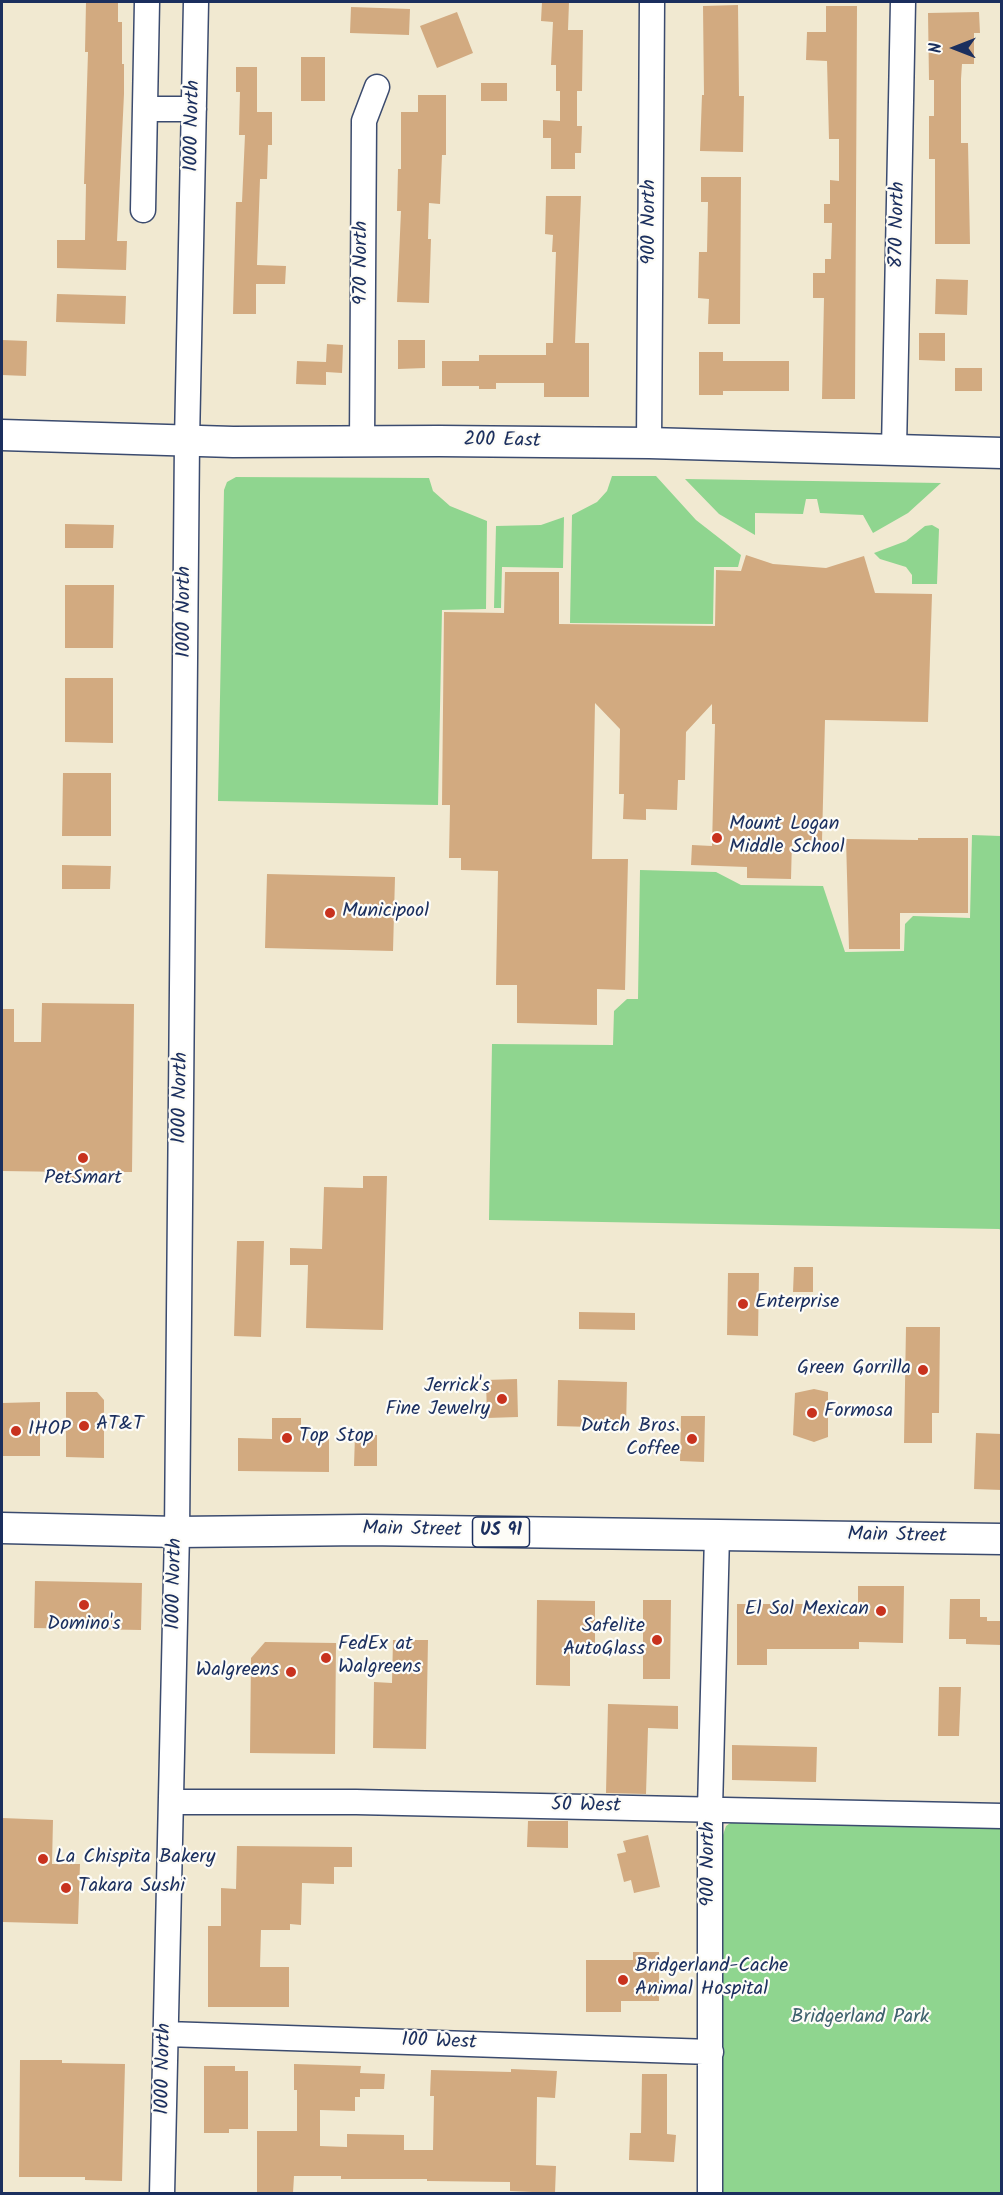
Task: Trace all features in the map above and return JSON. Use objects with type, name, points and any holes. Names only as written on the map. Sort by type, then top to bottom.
[{"type":"main road","name":"200 East","points":[[2,435],[188,441],[649,443],[894,448],[1002,453]]},
{"type":"main road","name":"Main Street","points":[[2,1528],[177,1532],[365,1530],[1002,1539]]},
{"type":"street","points":[[143,210],[147,2]]},
{"type":"street","name":"1000 North","points":[[162,2193],[177,1532],[188,441],[196,2]]},
{"type":"street","name":"900 North","points":[[649,443],[652,2]]},
{"type":"street","name":"870 North","points":[[894,448],[903,2]]},
{"type":"street","name":"970 North","points":[[362,442],[364,121],[377,87]]},
{"type":"street","points":[[145,109],[194,109]]},
{"type":"street","name":"900 North","points":[[710,2193],[710,1809],[717,1535]]},
{"type":"street","name":"50 West","points":[[171,1802],[356,1802],[1002,1816]]},
{"type":"street","name":"100 West","points":[[166,2034],[711,2052]]},
{"type":"green space","points":[[612,476],[656,476],[696,520],[741,555],[738,567],[714,567],[713,624],[570,623],[572,515],[597,502],[607,491]]},
{"type":"green space","points":[[236,477],[429,478],[433,491],[450,506],[487,521],[486,609],[442,610],[438,805],[218,801],[224,490],[227,482]]},
{"type":"green space","points":[[685,479],[941,483],[908,513],[873,533],[863,515],[820,513],[817,499],[806,499],[803,514],[755,513],[755,535],[719,514]]},
{"type":"green space","points":[[564,517],[563,568],[502,567],[501,608],[494,608],[496,526],[541,525]]},
{"type":"green space","points":[[932,525],[939,529],[937,584],[912,584],[912,575],[906,567],[880,559],[874,553],[906,541],[925,526]]},
{"type":"green space","points":[[972,835],[1001,836],[1001,1230],[489,1220],[492,1044],[613,1045],[614,1011],[627,999],[638,999],[640,870],[716,872],[741,885],[823,886],[845,952],[904,951],[905,924],[913,916],[970,918]]},
{"type":"green space","name":"Bridgerland Park","points":[[736,1819],[1001,1823],[1001,2193],[717,2194],[720,1844],[726,1826]]},
{"type":"building","points":[[86,2],[118,2],[118,22],[122,22],[124,94],[117,241],[127,241],[126,270],[57,268],[57,240],[85,240],[86,184],[84,184],[88,52],[85,52]]},
{"type":"building","points":[[542,2],[569,2],[568,30],[583,30],[582,91],[577,91],[577,126],[582,126],[581,153],[575,153],[575,169],[551,169],[551,138],[543,138],[543,120],[560,121],[560,91],[556,91],[556,65],[551,65],[553,22],[541,21]]},
{"type":"building","points":[[738,5],[739,96],[744,96],[743,152],[700,151],[702,95],[704,95],[703,6]]},
{"type":"building","points":[[826,6],[857,6],[855,399],[822,399],[824,298],[813,298],[813,273],[825,273],[825,259],[831,259],[832,223],[824,223],[824,204],[830,204],[830,180],[839,181],[839,139],[829,139],[827,61],[806,60],[807,32],[826,32]]},
{"type":"building","points":[[351,7],[410,9],[409,35],[350,33]]},
{"type":"building","points":[[457,12],[473,53],[437,68],[420,26]]},
{"type":"building","points":[[979,12],[980,33],[974,33],[974,64],[962,64],[961,79],[961,143],[968,143],[970,244],[935,244],[935,159],[929,159],[929,116],[934,116],[934,80],[929,80],[928,13]]},
{"type":"building","points":[[301,57],[325,57],[325,101],[301,101]]},
{"type":"building","points":[[236,67],[257,67],[257,112],[272,112],[272,145],[268,145],[267,179],[260,179],[257,265],[286,266],[285,284],[256,284],[256,314],[233,314],[236,202],[242,202],[245,135],[239,135],[240,92],[236,92]]},
{"type":"building","points":[[481,83],[507,83],[507,101],[481,101]]},
{"type":"building","points":[[418,95],[446,95],[446,155],[442,155],[440,204],[429,203],[428,239],[431,239],[429,303],[397,302],[401,211],[397,211],[398,169],[401,169],[401,112],[418,112]]},
{"type":"building","points":[[701,177],[741,177],[740,324],[708,324],[709,299],[698,298],[699,252],[707,252],[708,202],[701,202]]},
{"type":"building","points":[[546,196],[581,196],[575,343],[589,343],[589,397],[544,397],[544,383],[496,383],[496,389],[479,389],[479,386],[442,386],[442,361],[479,361],[479,355],[546,355],[546,343],[553,343],[556,252],[552,252],[553,235],[545,234]]},
{"type":"building","points":[[936,279],[968,280],[967,315],[935,314]]},
{"type":"building","points":[[57,294],[126,296],[125,324],[56,322]]},
{"type":"building","points":[[919,333],[945,333],[945,361],[919,360]]},
{"type":"building","points":[[2,340],[27,341],[26,376],[2,375]]},
{"type":"building","points":[[398,340],[425,340],[425,368],[398,369]]},
{"type":"building","points":[[327,344],[343,345],[342,373],[326,372],[326,385],[296,384],[297,361],[326,362]]},
{"type":"building","points":[[699,352],[723,352],[723,361],[789,361],[789,391],[723,391],[723,395],[699,395]]},
{"type":"building","points":[[955,368],[982,368],[982,391],[955,391]]},
{"type":"building","points":[[65,524],[114,525],[113,548],[65,548]]},
{"type":"building","name":"Mount Logan Middle School","points":[[746,555],[773,564],[826,568],[864,556],[875,593],[932,594],[928,722],[825,720],[822,841],[792,840],[791,879],[747,878],[747,867],[691,865],[692,845],[712,846],[715,724],[712,724],[712,704],[686,732],[685,780],[678,780],[677,810],[646,809],[646,820],[623,819],[624,794],[619,794],[620,729],[595,703],[592,859],[628,859],[625,990],[597,989],[597,1025],[517,1023],[517,985],[496,985],[498,871],[461,870],[461,858],[449,858],[450,805],[442,805],[444,612],[504,613],[505,572],[559,572],[559,624],[715,626],[716,570],[741,571]]},
{"type":"building","points":[[65,585],[114,585],[113,648],[65,648]]},
{"type":"building","points":[[65,678],[113,678],[113,743],[65,742]]},
{"type":"building","points":[[63,773],[111,773],[111,836],[62,836]]},
{"type":"building","points":[[918,838],[968,838],[968,913],[900,913],[900,949],[849,949],[846,839],[918,840]]},
{"type":"building","points":[[62,865],[111,866],[110,889],[62,889]]},
{"type":"building","name":"Municipool","points":[[267,874],[395,877],[393,951],[265,948]]},
{"type":"building","points":[[42,1003],[134,1004],[132,1172],[107,1172],[107,1179],[69,1179],[69,1172],[2,1171],[2,1009],[14,1009],[14,1042],[41,1042]]},
{"type":"building","points":[[363,1176],[387,1176],[383,1330],[306,1328],[308,1265],[290,1265],[290,1248],[322,1249],[324,1187],[363,1188]]},
{"type":"building","points":[[237,1241],[264,1241],[261,1337],[234,1336]]},
{"type":"building","points":[[794,1267],[813,1267],[813,1292],[793,1292]]},
{"type":"building","name":"Enterprise","points":[[728,1273],[759,1273],[758,1336],[727,1335]]},
{"type":"building","points":[[579,1312],[635,1313],[635,1330],[579,1329]]},
{"type":"building","name":"Green Gorrilla","points":[[906,1327],[940,1327],[939,1413],[932,1413],[932,1443],[904,1443]]},
{"type":"building","name":"Jerrick's Fine Jewelry","points":[[517,1379],[518,1417],[487,1418],[486,1380]]},
{"type":"building","points":[[558,1380],[627,1382],[626,1428],[557,1426]]},
{"type":"building","points":[[814,1389],[828,1392],[828,1437],[814,1442],[793,1435],[795,1393]]},
{"type":"building","points":[[66,1392],[97,1392],[104,1400],[104,1458],[66,1457]]},
{"type":"building","points":[[40,1402],[40,1456],[2,1456],[2,1403]]},
{"type":"building","name":"Dutch Bros. Coffee","points":[[681,1416],[705,1416],[704,1462],[680,1461]]},
{"type":"building","points":[[272,1418],[301,1418],[301,1439],[329,1439],[329,1472],[238,1471],[238,1438],[272,1439]]},
{"type":"building","points":[[976,1433],[1002,1434],[1002,1490],[974,1489]]},
{"type":"building","points":[[355,1435],[377,1435],[377,1466],[354,1466]]},
{"type":"building","points":[[35,1581],[142,1583],[141,1630],[34,1628]]},
{"type":"building","points":[[858,1586],[904,1586],[903,1643],[859,1642],[859,1649],[767,1649],[767,1665],[737,1665],[737,1604],[858,1604]]},
{"type":"building","points":[[950,1599],[980,1599],[980,1617],[987,1617],[987,1621],[1002,1621],[1002,1645],[966,1644],[966,1639],[949,1639]]},
{"type":"building","points":[[537,1600],[595,1601],[595,1650],[570,1650],[570,1686],[536,1685]]},
{"type":"building","name":"Safelite AutoGlass","points":[[643,1600],[671,1600],[670,1679],[643,1679]]},
{"type":"building","points":[[393,1640],[428,1640],[426,1749],[373,1748],[374,1682],[392,1683]]},
{"type":"building","points":[[265,1642],[336,1643],[335,1754],[250,1753],[251,1658]]},
{"type":"building","points":[[939,1687],[961,1687],[959,1736],[938,1736]]},
{"type":"building","points":[[608,1704],[678,1706],[678,1729],[648,1728],[646,1794],[606,1793]]},
{"type":"building","points":[[732,1745],[817,1747],[816,1782],[732,1780]]},
{"type":"building","points":[[2,1818],[53,1820],[52,1864],[80,1864],[78,1924],[2,1922]]},
{"type":"building","points":[[528,1821],[568,1821],[568,1848],[527,1847]]},
{"type":"building","points":[[648,1835],[660,1887],[634,1893],[631,1880],[624,1882],[617,1854],[626,1852],[623,1841]]},
{"type":"building","points":[[237,1846],[352,1847],[352,1867],[334,1867],[334,1884],[302,1883],[301,1925],[290,1924],[290,1930],[261,1930],[260,1967],[289,1967],[289,2007],[208,2007],[208,1926],[221,1926],[221,1888],[236,1889]]},
{"type":"building","name":"Bridgerland-Cache Animal Hospital","points":[[633,1952],[659,1952],[659,2001],[621,2001],[621,2012],[586,2012],[586,1960],[633,1960]]},
{"type":"building","points":[[20,2060],[125,2064],[122,2181],[85,2180],[85,2177],[19,2177]]},
{"type":"building","points":[[294,2064],[361,2066],[360,2073],[385,2074],[384,2089],[360,2089],[360,2097],[355,2097],[355,2111],[320,2110],[320,2146],[347,2147],[347,2134],[404,2135],[404,2150],[433,2150],[434,2096],[430,2096],[431,2070],[557,2071],[555,2098],[537,2097],[536,2165],[556,2166],[555,2193],[510,2191],[510,2182],[294,2176],[293,2193],[257,2193],[257,2131],[297,2131],[297,2090],[294,2090]]},
{"type":"building","points":[[204,2066],[235,2066],[235,2071],[248,2071],[248,2129],[229,2129],[229,2133],[204,2133]]},
{"type":"building","points":[[642,2074],[667,2074],[667,2134],[676,2135],[674,2162],[629,2160],[630,2133],[641,2133]]},
{"type":"place","name":"Mount Logan Middle School","points":[[717,838]]},
{"type":"place","name":"Municipool","points":[[330,913]]},
{"type":"place","name":"PetSmart","points":[[83,1158]]},
{"type":"place","name":"Enterprise","points":[[743,1304]]},
{"type":"place","name":"Green Gorrilla","points":[[923,1370]]},
{"type":"place","name":"Jerrick's Fine Jewelry","points":[[502,1399]]},
{"type":"place","name":"Formosa","points":[[812,1413]]},
{"type":"place","name":"AT&T","points":[[84,1426]]},
{"type":"place","name":"IHOP","points":[[16,1431]]},
{"type":"place","name":"Top Stop","points":[[287,1438]]},
{"type":"place","name":"Dutch Bros. Coffee","points":[[692,1439]]},
{"type":"place","name":"Domino's","points":[[84,1605]]},
{"type":"place","name":"El Sol Mexican","points":[[881,1611]]},
{"type":"place","name":"Safelite AutoGlass","points":[[657,1640]]},
{"type":"place","name":"FedEx at Walgreens","points":[[326,1658]]},
{"type":"place","name":"Walgreens","points":[[291,1672]]},
{"type":"place","name":"La Chispita Bakery","points":[[43,1859]]},
{"type":"place","name":"Takara Sushi","points":[[66,1888]]},
{"type":"place","name":"Bridgerland-Cache Animal Hospital","points":[[623,1980]]}]
